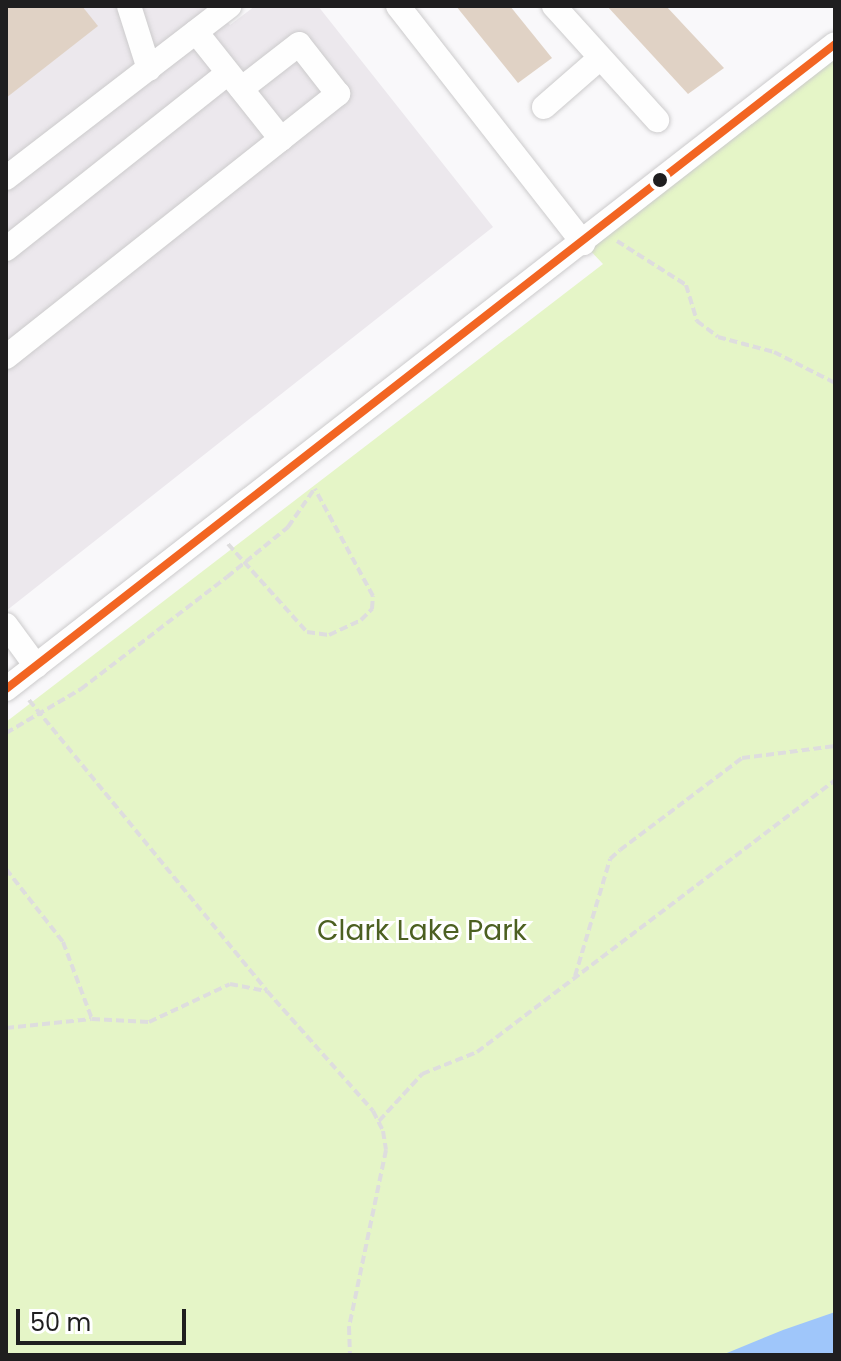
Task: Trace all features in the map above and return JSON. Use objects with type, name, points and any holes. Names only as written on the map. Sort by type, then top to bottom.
[{"type":"street","points":[[129,6],[149,69]]},
{"type":"street","points":[[6,178],[229,6]]},
{"type":"street","points":[[398,6],[583,243]]},
{"type":"street","points":[[554,6],[657,120]]},
{"type":"street","points":[[196,32],[281,139]]},
{"type":"street","points":[[6,249],[235,81],[299,44],[338,94],[6,357]]},
{"type":"street","points":[[10,686],[835,44]]},
{"type":"street","points":[[544,107],[599,59]]},
{"type":"street","points":[[6,625],[36,666]]},
{"type":"path","points":[[603,227],[634,256],[686,285],[697,321],[718,337],[774,352],[835,383]]},
{"type":"path","points":[[215,528],[307,632],[342,631],[372,609],[373,596],[315,488],[298,464]]},
{"type":"path","points":[[6,733],[81,689],[244,564],[288,527],[315,488]]},
{"type":"path","points":[[10,686],[38,712],[267,991],[379,1121],[386,1150],[349,1327],[350,1355]]},
{"type":"path","points":[[575,979],[610,859],[620,850],[742,758],[835,746]]},
{"type":"path","points":[[379,1121],[422,1074],[477,1052],[835,780]]},
{"type":"path","points":[[6,869],[63,942],[92,1019]]},
{"type":"path","points":[[6,1028],[92,1019],[164,1019],[230,984],[267,991]]},
{"type":"shaded area","points":[[6,6],[215,6],[230,25],[255,6],[318,6],[493,227],[6,611]]},
{"type":"green space","name":"Clark Lake Park","points":[[835,44],[835,1355],[6,1355],[6,722],[603,264],[583,243]]},
{"type":"water","points":[[835,1312],[835,1355],[722,1355],[783,1330]]},
{"type":"building","points":[[6,6],[82,6],[98,26],[6,98]]},
{"type":"building","points":[[456,6],[510,6],[552,58],[518,83]]},
{"type":"building","points":[[607,6],[666,6],[724,68],[688,94]]},
{"type":"transit line","points":[[6,689],[835,44]]}]
